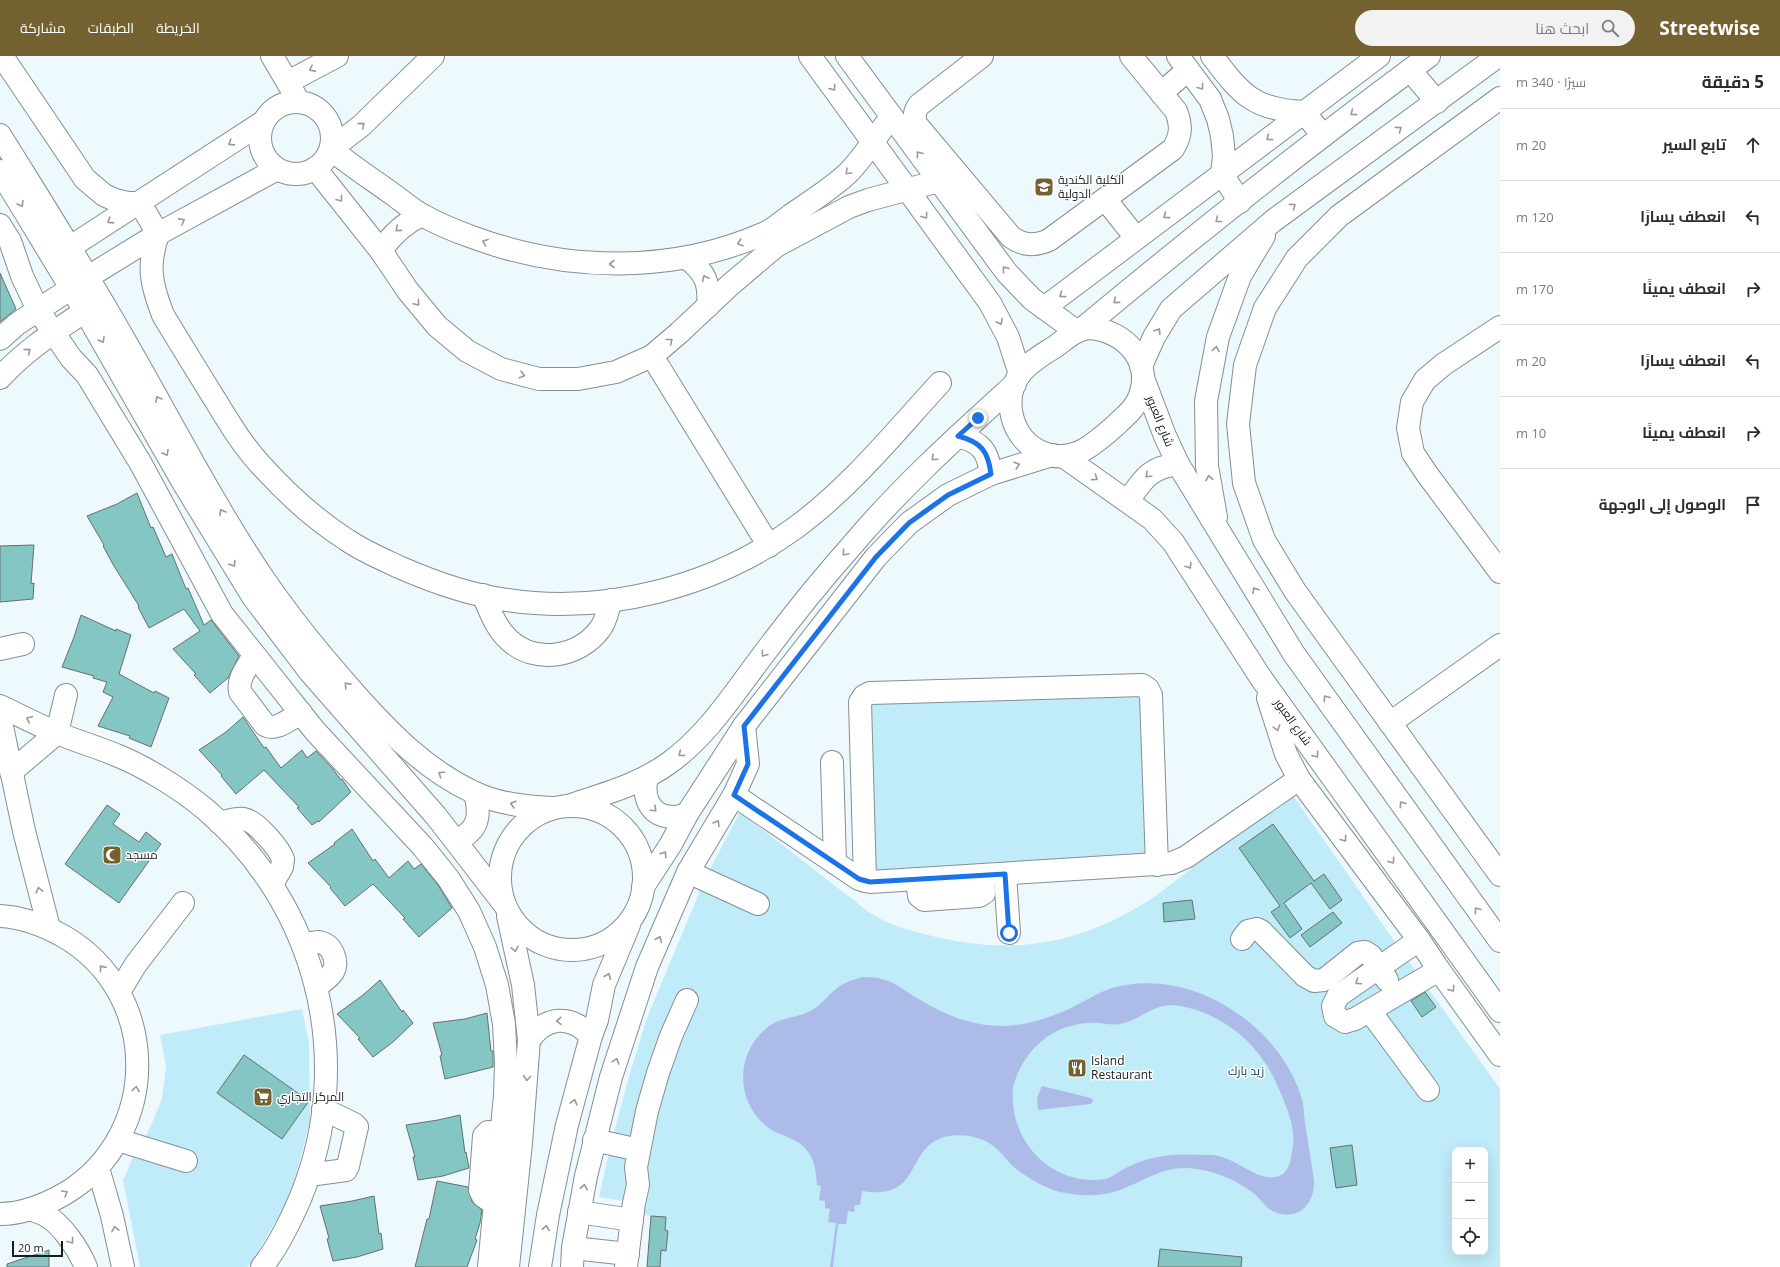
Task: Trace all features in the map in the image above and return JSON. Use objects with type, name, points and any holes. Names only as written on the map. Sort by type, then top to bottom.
[{"type":"street","points":[[2,56],[85,179],[104,195],[115,200],[128,203],[140,203]]},
{"type":"street","points":[[272,56],[299,101]]},
{"type":"street","points":[[288,82],[337,56]]},
{"type":"street","points":[[331,148],[331,127],[326,117],[318,109],[309,104],[299,101],[282,104],[268,114],[263,122],[260,132],[262,148],[269,162],[277,169],[287,173],[298,174],[315,168],[322,163],[331,148],[360,126],[433,56]]},
{"type":"street","points":[[810,56],[1000,320],[1008,337],[1017,379],[1011,395],[1010,406],[1016,428],[1031,446],[1057,455]]},
{"type":"street","points":[[847,56],[1007,273],[1027,294],[1044,308],[1079,330],[1101,329],[1122,338],[1130,346],[1142,372]]},
{"type":"street","points":[[982,56],[919,105],[915,111],[914,117],[916,124],[1011,237],[1021,244],[1031,245],[1049,240],[1173,149],[1177,142],[1180,132],[1180,121],[1176,112],[1131,56]]},
{"type":"street","points":[[1212,56],[1233,85],[1250,98],[1267,107],[1285,111],[1304,112],[1323,136]]},
{"type":"street","points":[[1044,308],[1379,56]]},
{"type":"street","points":[[508,1267],[522,1143],[529,1040],[523,985],[500,885],[500,878],[501,865],[507,846],[518,829],[534,816],[647,778],[669,764],[689,748],[706,730],[780,632],[854,542],[922,470],[1017,379],[1028,366],[1079,330],[1323,136],[1429,56]]},
{"type":"street","points":[[643,887],[671,844],[687,814],[744,726],[876,557],[909,523],[948,495],[991,474],[1057,455],[1085,450],[1133,410],[1142,389],[1142,372],[1154,337],[1172,308],[1273,220],[1437,102],[1498,56]]},
{"type":"street","points":[[1161,93],[1183,63],[1210,99],[1218,119],[1224,156],[1222,174],[1240,202]]},
{"type":"street","points":[[1410,70],[1437,102]]},
{"type":"street","points":[[1496,861],[1390,723],[1295,591],[1264,540],[1244,483],[1238,424],[1245,364],[1265,308],[1297,258],[1339,216],[1500,98]]},
{"type":"street","points":[[315,168],[381,251],[408,292],[437,326],[467,351],[501,369],[539,379],[578,379],[616,372],[652,356],[753,265],[772,239],[834,185],[861,158],[891,117]]},
{"type":"street","points":[[62,252],[140,203],[263,122]]},
{"type":"street","points":[[0,135],[62,252],[93,305],[234,532],[263,578],[295,622],[339,677],[403,745],[425,764],[443,776],[475,793],[524,807],[586,807],[597,811],[618,823],[630,836],[639,852],[643,869],[643,887],[640,904],[632,918],[604,985],[597,1020],[591,1036],[557,1170],[540,1267]]},
{"type":"street","points":[[331,148],[347,162],[422,215],[458,232],[494,245],[540,256],[571,261],[609,264],[640,263],[687,258],[740,243],[772,239],[868,200],[939,181]]},
{"type":"street","points":[[0,339],[17,324],[80,282],[158,234],[277,169]]},
{"type":"street","points":[[0,171],[62,252]]},
{"type":"street","points":[[1105,199],[1136,238]]},
{"type":"street","points":[[140,203],[158,234],[152,258],[151,271],[155,294],[163,315],[238,437],[257,461],[312,515],[348,541],[388,562],[430,580],[483,595],[507,600],[540,603],[574,604],[611,600],[649,593],[690,582],[731,566],[769,546],[800,524],[841,489],[940,383]]},
{"type":"street","points":[[381,251],[388,239],[398,229],[409,221],[422,215]]},
{"type":"street","points":[[975,229],[992,215]]},
{"type":"street","points":[[1218,530],[1206,466],[1206,401],[1218,337],[1240,276],[1273,220]]},
{"type":"street","points":[[0,225],[10,241],[22,276],[38,310],[71,358],[87,376],[141,464],[222,614],[315,730],[423,847],[448,878],[469,911],[485,947],[497,985],[504,1024],[506,1063],[502,1134],[488,1267]]},
{"type":"street","points":[[687,258],[698,266],[706,278],[709,292],[708,306]]},
{"type":"street","points":[[0,378],[15,361],[52,332],[93,305]]},
{"type":"street","points":[[93,305],[184,484],[253,597],[310,672],[456,841],[506,908],[516,925],[528,937],[543,945],[559,950],[576,951],[592,948],[608,941],[622,931],[632,918]]},
{"type":"street","points":[[1500,327],[1444,364],[1425,380],[1412,402],[1408,428],[1413,453],[1500,572]]},
{"type":"street","points":[[652,356],[769,546]]},
{"type":"street","name":"شارع العبور","points":[[1142,372],[1163,431],[1178,464],[1294,654],[1500,941]]},
{"type":"street","points":[[958,436],[972,440],[983,448],[990,460],[991,474]]},
{"type":"street","name":"شارع العبور","points":[[1057,455],[1128,501],[1152,519],[1173,542],[1261,678],[1500,1011]]},
{"type":"street","points":[[1128,501],[1150,473],[1163,466],[1178,464]]},
{"type":"street","points":[[483,595],[498,627],[510,640],[524,650],[541,655],[558,655],[575,650],[590,641],[602,628],[611,600]]},
{"type":"street","points":[[0,649],[23,644]]},
{"type":"street","points":[[1390,723],[1500,645]]},
{"type":"street","points":[[254,655],[241,678],[239,687],[240,692],[265,724],[270,727],[276,727],[301,713]]},
{"type":"street","points":[[1261,678],[1286,754],[1299,779],[1419,940],[1500,1055]]},
{"type":"street","points":[[865,881],[860,702],[864,696],[870,693],[1145,686],[1151,695],[1157,865]]},
{"type":"street","points":[[11,772],[57,733],[66,695]]},
{"type":"street","points":[[0,706],[57,733],[118,755],[163,779],[204,808],[248,850],[272,884],[303,944],[316,987],[324,1025],[327,1076],[322,1126],[309,1175],[290,1222],[264,1266]]},
{"type":"street","points":[[0,717],[11,772],[49,928]]},
{"type":"street","points":[[688,1000],[671,1036],[658,1073],[647,1111],[637,1158],[625,1183],[625,1219],[618,1260],[572,1257],[579,1212],[594,1140],[611,1076],[646,967],[688,872],[734,795],[748,764],[744,726]]},
{"type":"street","points":[[832,762],[834,863]]},
{"type":"street","points":[[647,778],[645,787],[646,797],[650,806],[658,813],[667,817],[677,818],[687,814]]},
{"type":"street","points":[[734,795],[859,879],[865,881],[917,879],[919,896],[924,900],[979,896],[984,893],[983,875],[1172,863],[1186,858],[1299,779]]},
{"type":"street","points":[[456,841],[464,837],[472,830],[476,822],[479,814],[475,793]]},
{"type":"street","points":[[688,872],[758,904]]},
{"type":"street","points":[[1005,874],[1009,933]]},
{"type":"street","points":[[119,992],[136,964],[183,903]]},
{"type":"street","points":[[0,916],[29,920],[49,928],[77,944],[100,966],[119,992],[129,1013],[133,1028],[138,1062],[136,1089],[129,1115],[118,1140],[98,1168],[78,1185],[55,1199],[30,1209],[0,1214]]},
{"type":"street","points":[[1242,939],[1248,931],[1252,929],[1261,931],[1305,976],[1314,982],[1324,980],[1362,951],[1369,953],[1396,995]]},
{"type":"street","points":[[1419,940],[1338,996],[1333,1006],[1335,1016],[1345,1022],[1355,1019],[1439,970]]},
{"type":"street","points":[[1370,1011],[1428,1090]]},
{"type":"street","points":[[529,1040],[535,1032],[544,1025],[554,1021],[564,1020],[584,1028],[591,1036]]},
{"type":"street","points":[[309,1175],[346,1170],[357,1127],[354,1124],[323,1109]]},
{"type":"street","points":[[118,1140],[186,1161]]},
{"type":"street","points":[[594,1140],[637,1158]]},
{"type":"street","points":[[98,1168],[112,1216],[123,1267]]},
{"type":"street","points":[[30,1209],[46,1215],[61,1229],[74,1245],[86,1267]]},
{"type":"street","points":[[579,1212],[625,1219]]},
{"type":"green space","points":[[1144,691],[1149,860],[875,870],[869,700]]},
{"type":"green space","name":"زيد بارك","points":[[1291,793],[1500,1089],[1500,1267],[647,1267],[651,1216],[636,1214],[637,1203],[599,1197],[628,1080],[647,1018],[705,879],[740,812],[870,913],[894,925],[936,937],[966,943],[1023,945],[1076,935],[1128,913],[1154,897]]},
{"type":"green space","points":[[302,1009],[309,1043],[310,1120],[291,1195],[252,1262],[247,1267],[140,1267],[123,1180],[133,1157],[150,1128],[162,1099],[166,1066],[160,1035]]},
{"type":"shaded area","points":[[864,977],[874,977],[889,981],[931,1006],[950,1015],[970,1022],[991,1026],[1011,1026],[1037,1021],[1063,1012],[1112,988],[1141,983],[1171,985],[1199,993],[1226,1006],[1251,1024],[1272,1045],[1289,1069],[1301,1096],[1314,1180],[1314,1188],[1309,1202],[1300,1211],[1293,1214],[1277,1213],[1267,1207],[1252,1192],[1233,1180],[1212,1172],[1185,1168],[1156,1174],[1110,1193],[1082,1195],[1060,1192],[1042,1185],[1020,1172],[996,1148],[984,1140],[970,1136],[955,1135],[948,1136],[934,1142],[924,1150],[905,1181],[896,1188],[882,1192],[862,1191],[860,1205],[855,1205],[854,1212],[848,1211],[846,1224],[838,1224],[833,1267],[830,1267],[836,1223],[828,1222],[830,1209],[825,1208],[825,1201],[819,1200],[821,1186],[817,1185],[813,1161],[801,1144],[769,1128],[754,1113],[748,1101],[744,1087],[743,1074],[745,1060],[750,1048],[758,1036],[769,1026],[778,1021],[811,1011],[840,986]],"holes":[[[1170,1005],[1184,1007],[1210,1015],[1234,1030],[1255,1049],[1268,1068],[1286,1106],[1293,1132],[1293,1146],[1290,1161],[1288,1168],[1283,1174],[1275,1177],[1267,1177],[1230,1160],[1212,1155],[1178,1155],[1149,1159],[1122,1170],[1112,1177],[1089,1180],[1073,1177],[1059,1172],[1046,1164],[1034,1153],[1025,1141],[1018,1127],[1014,1111],[1013,1088],[1021,1067],[1042,1041],[1051,1034],[1073,1025],[1083,1023],[1112,1025],[1120,1024],[1133,1020],[1163,1006]]]},
{"type":"shaded area","points":[[1042,1086],[1091,1098],[1093,1101],[1091,1104],[1038,1110],[1037,1098]]},
{"type":"building","points":[[0,273],[16,309],[0,322]]},
{"type":"building","points":[[137,493],[151,528],[153,527],[166,557],[172,554],[186,589],[188,588],[204,625],[211,620],[239,656],[228,678],[210,693],[194,675],[196,674],[173,649],[200,631],[184,609],[149,628],[138,607],[139,606],[114,566],[87,516],[117,504]]},
{"type":"building","points":[[34,545],[31,584],[34,583],[33,599],[0,602],[0,546]]},
{"type":"building","points":[[81,615],[116,631],[116,629],[131,635],[119,674],[154,693],[155,691],[169,698],[151,747],[129,738],[130,736],[98,726],[113,697],[103,692],[107,682],[93,678],[94,676],[62,667]]},
{"type":"building","points":[[243,717],[264,748],[266,747],[281,768],[302,750],[307,758],[316,751],[341,780],[342,779],[351,792],[319,822],[318,821],[312,825],[297,808],[299,807],[264,770],[236,794],[221,776],[222,775],[199,750],[226,732]]},
{"type":"building","name":"مسجد","points":[[107,805],[120,814],[113,824],[139,842],[146,832],[161,844],[119,903],[65,864]]},
{"type":"building","points":[[1273,824],[1314,881],[1324,874],[1342,900],[1330,909],[1311,883],[1284,903],[1302,929],[1290,938],[1271,912],[1280,906],[1239,848]]},
{"type":"building","points":[[352,829],[373,861],[375,859],[389,878],[408,861],[414,869],[421,864],[438,885],[452,908],[419,937],[403,919],[405,918],[373,884],[345,906],[330,888],[331,887],[308,863],[335,844],[334,843]]},
{"type":"building","points":[[1192,900],[1195,919],[1164,922],[1163,903]]},
{"type":"building","points":[[1333,912],[1342,923],[1310,947],[1301,935]]},
{"type":"building","points":[[380,980],[402,1012],[403,1010],[413,1023],[393,1042],[373,1057],[358,1039],[360,1038],[337,1014],[363,995]]},
{"type":"building","points":[[1425,992],[1436,1007],[1422,1017],[1411,1001]]},
{"type":"building","points":[[487,1013],[491,1051],[493,1051],[493,1067],[445,1079],[440,1056],[442,1055],[433,1023],[465,1019]]},
{"type":"building","name":"المركز التجاري","points":[[244,1055],[309,1101],[282,1139],[217,1093]]},
{"type":"building","points":[[460,1115],[465,1153],[466,1152],[469,1168],[443,1176],[418,1180],[413,1157],[415,1157],[406,1125]]},
{"type":"building","points":[[1352,1145],[1357,1185],[1336,1188],[1330,1148]]},
{"type":"building","points":[[437,1181],[468,1187],[472,1202],[482,1210],[475,1239],[477,1240],[467,1267],[415,1267],[427,1219],[429,1219]]},
{"type":"building","points":[[374,1196],[379,1234],[381,1233],[383,1249],[357,1257],[333,1261],[327,1239],[329,1238],[320,1206]]},
{"type":"building","points":[[651,1216],[666,1217],[665,1230],[668,1231],[666,1251],[661,1250],[660,1267],[647,1267]]},
{"type":"building","points":[[1160,1249],[1242,1257],[1241,1267],[1158,1267]]},
{"type":"building","points":[[49,1250],[49,1267],[7,1267],[7,1264]]},
{"type":"place","name":"الكلية الكندية الدولية","points":[[1044,187]]},
{"type":"place","name":"مسجد","points":[[112,855]]},
{"type":"place","name":"Island Restaurant","points":[[1077,1068]]},
{"type":"place","name":"المركز التجاري","points":[[263,1097]]},
{"type":"route","points":[[978,418],[958,436],[972,440],[983,448],[990,460],[991,474],[948,495],[909,523],[876,557],[744,726],[748,750],[748,764],[734,795],[859,879],[865,881],[870,882],[1005,874],[1009,933]]}]
